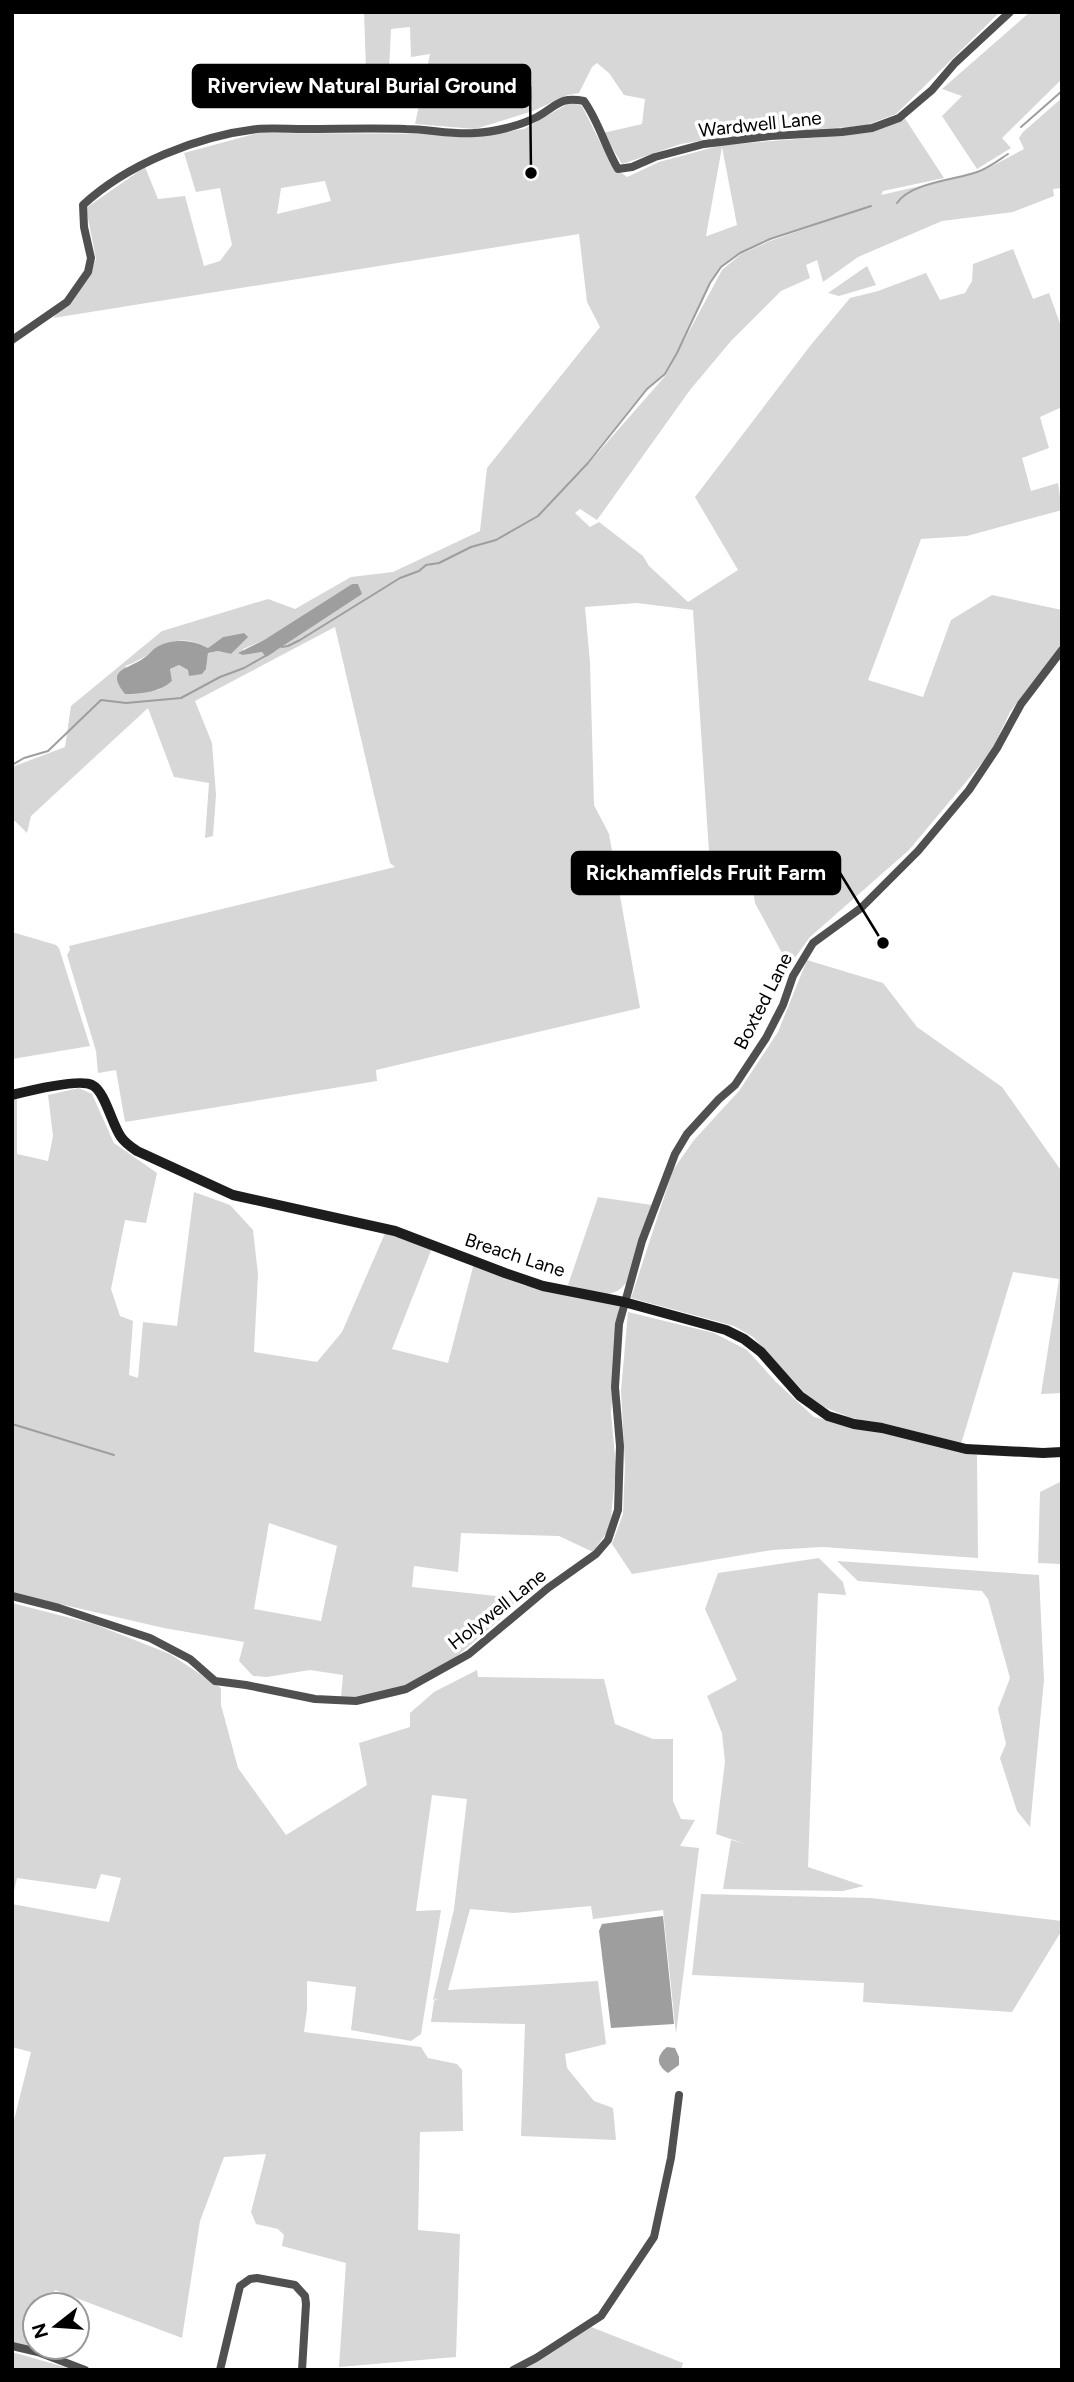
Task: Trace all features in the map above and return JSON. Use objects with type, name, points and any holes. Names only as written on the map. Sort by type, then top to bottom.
[{"type":"street","name":"Wardwell Lane","points":[[12,340],[67,302],[88,272],[91,258],[83,205],[116,180],[165,153],[235,133],[260,129],[404,129],[477,133],[512,126],[536,117],[570,98],[584,101],[595,117],[605,146],[618,169],[704,144],[872,128],[899,118],[932,90],[956,63],[1010,12]]},
{"type":"street","name":"Boxted Lane","points":[[624,1302],[642,1241],[674,1154],[687,1134],[719,1099],[735,1086],[766,1038],[803,957],[813,943],[861,908],[885,886],[927,841],[969,790],[997,748],[1021,704],[1062,650]]},
{"type":"street","name":"Breach Lane","points":[[12,1095],[50,1087],[92,1084],[101,1095],[121,1137],[137,1151],[233,1195],[395,1231],[543,1286],[624,1302],[726,1330],[761,1352],[800,1396],[828,1416],[966,1449],[1043,1454],[1062,1452]]},
{"type":"street","name":"Holywell Lane","points":[[12,1596],[59,1608],[150,1638],[190,1660],[215,1681],[347,1702],[375,1698],[406,1689],[469,1654],[548,1588],[596,1554],[608,1539],[618,1510],[620,1446],[615,1387],[624,1302]]},
{"type":"street","points":[[513,2370],[601,2316],[654,2237],[671,2158],[679,2095]]},
{"type":"street","points":[[220,2370],[240,2286],[257,2278],[295,2286],[305,2296],[302,2370]]},
{"type":"street","points":[[12,2346],[38,2352],[85,2370]]},
{"type":"shaded area","points":[[364,12],[1000,12],[896,114],[864,126],[741,134],[681,144],[622,164],[603,133],[642,124],[645,99],[624,95],[609,73],[597,63],[592,67],[579,93],[568,95],[533,111],[475,129],[415,124],[430,54],[411,57],[410,27],[391,29],[389,70],[366,69]]},
{"type":"shaded area","points":[[1030,12],[1062,12],[1062,79],[1002,138],[1011,148],[977,169],[942,116],[962,96],[942,89]]},
{"type":"shaded area","points":[[1062,98],[1062,188],[1053,189],[1054,196],[1013,212],[942,221],[858,257],[823,282],[817,260],[806,265],[810,278],[781,291],[731,341],[690,390],[597,520],[580,509],[575,513],[590,527],[599,522],[643,556],[649,566],[688,602],[738,570],[695,497],[850,298],[926,273],[940,300],[965,293],[972,281],[973,264],[1013,249],[1033,299],[1049,293],[1062,329],[1062,407],[1040,417],[1049,448],[1022,458],[1031,491],[1058,483],[1062,510],[967,536],[921,539],[868,680],[923,697],[951,620],[992,595],[1062,610],[1062,644],[1010,712],[991,752],[909,850],[810,937],[789,966],[755,903],[747,853],[709,852],[693,610],[637,603],[585,607],[590,663],[594,805],[609,834],[640,1008],[376,1070],[377,1081],[125,1122],[116,1070],[98,1073],[96,1051],[67,955],[69,946],[395,867],[390,863],[335,627],[195,701],[212,743],[216,795],[213,836],[205,838],[209,783],[174,777],[148,708],[31,816],[27,833],[12,818],[12,767],[65,747],[71,706],[162,631],[268,599],[295,609],[351,577],[393,572],[480,531],[487,468],[600,327],[587,302],[579,234],[53,318],[89,277],[96,259],[86,208],[145,167],[158,199],[185,196],[204,266],[220,261],[232,245],[220,188],[196,192],[184,153],[258,133],[488,134],[524,129],[571,102],[582,106],[612,166],[627,177],[659,162],[722,145],[824,137],[904,117],[944,178],[883,191],[881,195],[981,172],[1024,149],[1019,138]],"holes":[[[722,147],[737,225],[706,236]],[[325,181],[331,201],[277,214],[281,188]],[[827,221],[741,254],[722,270],[678,352],[710,283],[721,267],[740,253],[770,239]],[[677,355],[666,375],[575,479],[647,389],[665,374]],[[352,584],[358,584],[266,656],[262,652],[243,655],[243,649],[264,640]],[[244,633],[231,654],[218,651],[208,653],[206,669],[188,670],[179,665],[170,669],[172,681],[158,690],[144,691],[125,666],[173,642],[195,642],[208,648],[223,637]]]},
{"type":"shaded area","points":[[867,266],[876,285],[839,296],[828,293]]},
{"type":"shaded area","points":[[352,584],[358,584],[362,594],[266,657],[262,652],[243,655],[238,653],[264,640]]},
{"type":"shaded area","points":[[244,633],[248,637],[231,654],[218,651],[208,653],[206,669],[202,674],[189,676],[188,670],[179,665],[170,669],[172,681],[167,685],[144,693],[125,694],[117,680],[120,672],[160,645],[181,641],[208,648],[223,637]]},
{"type":"shaded area","points":[[12,932],[59,948],[90,1046],[12,1059]]},
{"type":"shaded area","points":[[807,960],[883,983],[917,1027],[1002,1087],[1060,1169],[1062,1167],[1062,1393],[1041,1394],[1059,1279],[1013,1272],[961,1444],[849,1417],[814,1403],[753,1337],[734,1326],[631,1298],[673,1170],[694,1140],[739,1091],[778,1032]]},
{"type":"shaded area","points":[[79,1088],[92,1094],[114,1143],[157,1173],[146,1223],[125,1220],[111,1289],[120,1316],[133,1321],[129,1375],[138,1378],[143,1322],[177,1326],[194,1192],[230,1205],[253,1230],[258,1274],[254,1352],[317,1362],[342,1332],[386,1231],[432,1248],[392,1349],[448,1363],[474,1263],[523,1285],[619,1305],[611,1413],[616,1467],[611,1517],[607,1532],[593,1552],[559,1536],[461,1533],[458,1572],[414,1566],[412,1587],[514,1598],[514,1607],[456,1657],[403,1687],[373,1696],[341,1698],[343,1675],[310,1670],[267,1677],[253,1676],[239,1661],[244,1642],[164,1628],[12,1593],[12,1100],[17,1098],[17,1154],[48,1161],[53,1136],[48,1095]],"holes":[[[269,1523],[337,1546],[321,1621],[254,1609]]]},
{"type":"shaded area","points":[[598,1197],[652,1205],[626,1283],[613,1293],[606,1294],[568,1285]]},
{"type":"shaded area","points":[[628,1312],[714,1333],[747,1350],[776,1382],[814,1417],[977,1455],[978,1558],[823,1547],[772,1550],[632,1574],[612,1544],[623,1514],[625,1466],[621,1391]]},
{"type":"shaded area","points":[[1062,1481],[1062,1564],[1038,1563],[1040,1492]]},
{"type":"shaded area","points":[[819,1558],[843,1582],[846,1595],[818,1593],[808,1867],[864,1886],[843,1891],[723,1889],[731,1840],[745,1844],[716,1834],[725,1762],[722,1733],[707,1696],[737,1680],[705,1609],[718,1573]]},
{"type":"shaded area","points":[[837,1561],[1039,1575],[1044,1680],[1030,1827],[1017,1811],[1000,1758],[1006,1744],[998,1709],[1010,1678],[988,1599],[982,1591],[858,1581]]},
{"type":"shaded area","points":[[12,1603],[94,1624],[170,1654],[221,1688],[221,1705],[238,1768],[286,1835],[367,1785],[359,1743],[410,1727],[410,1713],[434,1692],[477,1670],[478,1677],[604,1679],[615,1724],[653,1739],[673,1739],[673,1801],[681,1819],[695,1820],[680,1846],[699,1848],[676,2034],[663,1910],[593,1919],[591,1906],[514,1913],[470,1909],[448,1990],[598,1981],[606,2044],[565,2054],[567,2068],[594,2101],[613,2108],[616,2140],[521,2136],[525,2024],[431,2022],[434,2001],[438,1998],[433,2000],[454,1909],[467,1799],[432,1795],[416,1911],[441,1910],[421,2034],[411,2041],[351,2030],[356,1987],[307,1981],[304,2032],[421,2047],[428,2058],[457,2064],[462,2070],[463,2131],[420,2132],[418,2230],[460,2234],[456,2357],[339,2367],[346,2263],[282,2246],[284,2235],[278,2229],[256,2224],[251,2212],[266,2154],[224,2157],[200,2221],[182,2338],[91,2304],[91,2291],[21,2291],[21,2345],[12,2343],[12,2128],[31,2052],[12,2047],[12,1904],[109,1922],[121,1878],[101,1874],[96,1889],[17,1878],[12,1900]]},
{"type":"shaded area","points":[[701,1894],[871,1898],[1062,1921],[1062,1930],[1012,2012],[863,2002],[864,1983],[692,1975]]},
{"type":"shaded area","points":[[663,1916],[674,2024],[611,2028],[599,1931],[602,1924]]},
{"type":"shaded area","points":[[667,2047],[675,2048],[679,2057],[679,2065],[668,2073],[661,2067],[659,2060]]},
{"type":"shaded area","points":[[591,2327],[683,2363],[681,2370],[520,2370]]},
{"type":"shaded area","points":[[12,2352],[21,2355],[21,2361],[44,2361],[75,2370],[12,2370]]},
{"type":"waterway","points":[[1021,127],[1062,91]]},
{"type":"waterway","points":[[897,203],[913,190],[980,171],[1008,154]]},
{"type":"waterway","points":[[282,647],[300,640],[400,578],[471,547],[496,540],[538,516],[588,463],[647,389],[665,374],[710,283],[721,267],[740,253],[770,239],[871,206]]},
{"type":"waterway","points":[[12,765],[24,758],[48,751],[101,700],[126,703],[181,698],[274,651]]},
{"type":"waterway","points":[[12,1424],[114,1455]]},
{"type":"place","name":"Riverview Natural Burial Ground","points":[[531,173]]},
{"type":"place","name":"Rickhamfields Fruit Farm","points":[[883,943]]}]
